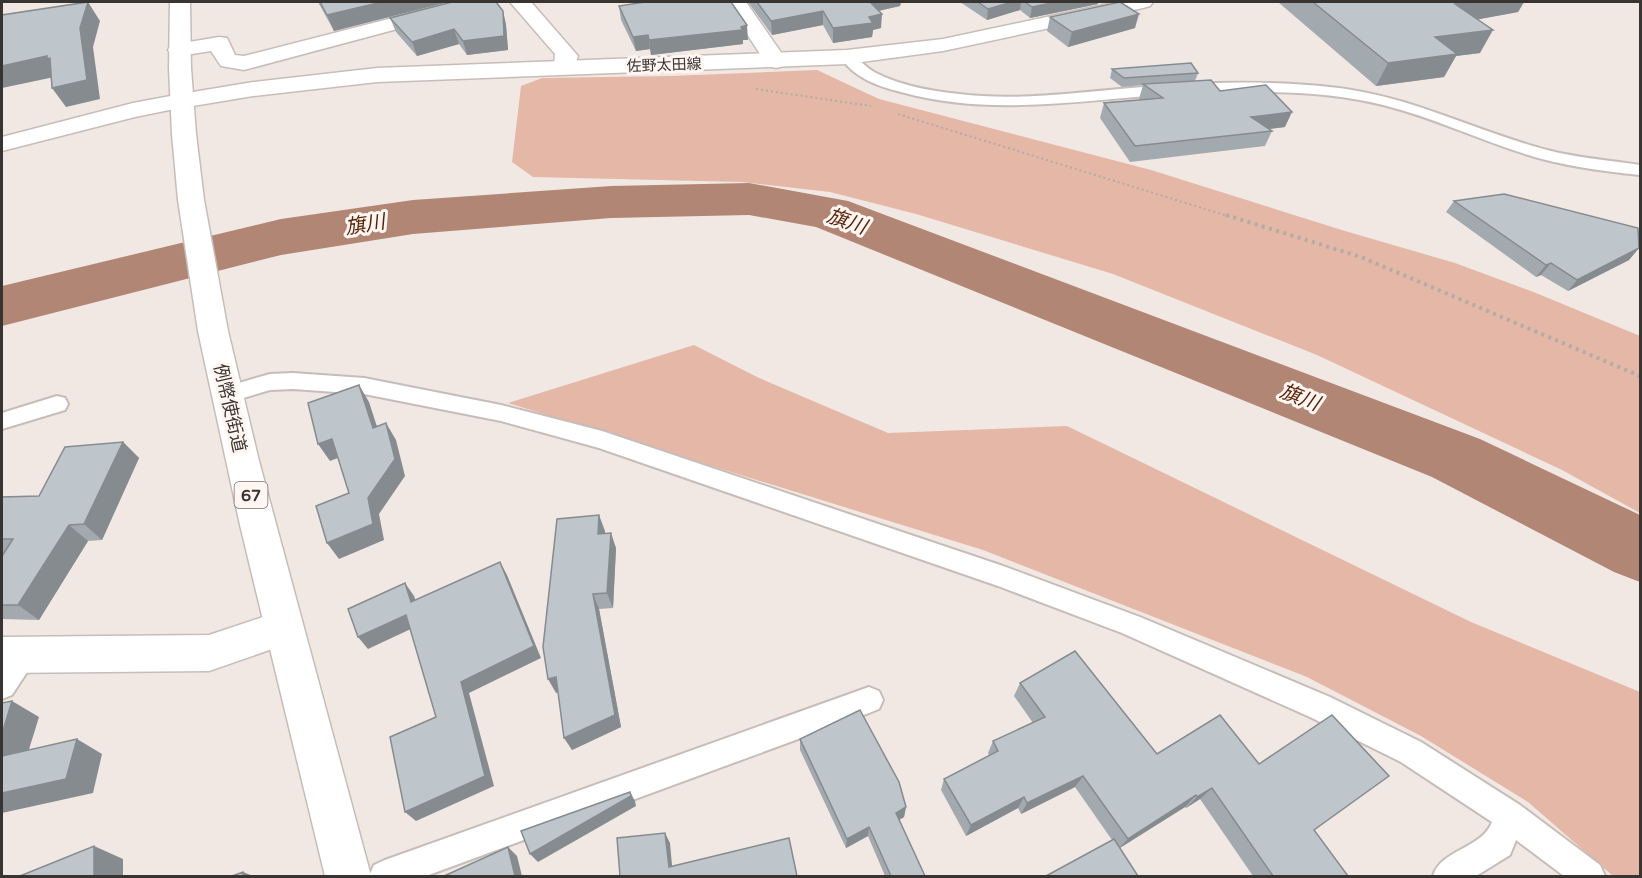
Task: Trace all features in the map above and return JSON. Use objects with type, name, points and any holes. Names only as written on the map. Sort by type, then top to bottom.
[{"type":"main road","name":"例幣使街道","points":[[180,2],[179,50],[182,111],[198,244],[219,361],[284,628],[348,876]]},
{"type":"main road","points":[[179,50],[219,43],[223,57],[228,61],[244,63],[439,6],[476,2]]},
{"type":"main road","points":[[520,2],[564,51],[567,56],[565,67]]},
{"type":"main road","points":[[736,2],[776,61]]},
{"type":"main road","name":"佐野太田線","points":[[2,144],[133,110],[182,111],[253,88],[366,76],[847,57],[943,45],[1143,2]]},
{"type":"main road","points":[[14,654],[209,652],[284,628]]},
{"type":"lane","points":[[847,57],[865,75],[908,91],[999,102],[1042,102],[1222,88],[1312,91],[1382,99],[1432,113],[1528,150],[1551,156],[1641,170]]},
{"type":"lane","points":[[226,395],[270,382],[293,381],[364,386],[501,413],[602,440],[992,573],[1131,625],[1320,707],[1411,752],[1509,816],[1588,876]]},
{"type":"lane","points":[[2,421],[57,404]]},
{"type":"lane","points":[[2,686],[14,654]]},
{"type":"lane","points":[[385,876],[869,700]]},
{"type":"lane","points":[[1448,876],[1499,844],[1509,816]]},
{"type":"path","points":[[749,88],[880,109]]},
{"type":"path","points":[[891,112],[1361,257],[1641,376]]},
{"type":"shaded area","points":[[817,70],[879,99],[1151,170],[1455,263],[1536,293],[1640,336],[1640,513],[1562,470],[1317,355],[1113,274],[916,214],[830,192],[742,182],[533,177],[512,162],[521,86],[542,78]]},
{"type":"shaded area","points":[[694,345],[757,377],[888,433],[1067,426],[1471,622],[1640,692],[1640,876],[1613,876],[1528,802],[1421,736],[1307,677],[983,550],[508,403]]},
{"type":"building","points":[[88,2],[80,28],[87,80],[52,88],[50,58],[47,59],[47,56],[2,66],[2,15]]},
{"type":"building","points":[[320,2],[382,2],[327,15]]},
{"type":"building","points":[[452,2],[496,2],[503,11],[504,36],[463,41],[454,29],[412,42],[390,18]]},
{"type":"building","points":[[645,2],[731,2],[747,25],[741,27],[742,30],[649,40],[648,35],[633,37],[619,6]]},
{"type":"building","points":[[757,2],[870,2],[882,14],[869,17],[873,23],[833,28],[823,11],[771,21]]},
{"type":"building","points":[[978,2],[1012,2],[988,9]]},
{"type":"building","points":[[1025,2],[1056,2],[1032,7]]},
{"type":"building","points":[[1120,2],[1139,14],[1072,32],[1050,17]]},
{"type":"building","points":[[1313,2],[1467,2],[1455,4],[1493,30],[1435,37],[1457,54],[1388,63]]},
{"type":"building","points":[[1191,63],[1198,73],[1124,78],[1112,69]]},
{"type":"building","points":[[1211,80],[1220,91],[1266,85],[1292,112],[1251,117],[1272,131],[1135,146],[1104,103],[1163,98],[1143,84]]},
{"type":"building","points":[[1504,194],[1638,228],[1639,248],[1577,280],[1551,263],[1546,265],[1454,201]]},
{"type":"building","points":[[359,385],[373,428],[386,423],[395,459],[368,498],[373,524],[327,543],[316,506],[349,493],[332,439],[318,444],[308,403]]},
{"type":"building","points":[[123,442],[84,524],[69,525],[18,605],[2,605],[2,556],[13,539],[2,539],[2,497],[39,496],[65,447]]},
{"type":"building","points":[[599,515],[598,534],[611,533],[607,593],[593,594],[615,715],[564,738],[556,677],[548,679],[543,647],[557,519]]},
{"type":"building","points":[[500,562],[534,646],[461,682],[485,776],[405,812],[390,737],[436,717],[406,615],[358,637],[348,609],[405,583],[411,602]]},
{"type":"building","points":[[1075,651],[1157,754],[1220,715],[1259,764],[1332,715],[1389,776],[1314,830],[1348,876],[1273,876],[1212,788],[1197,797],[1196,795],[1128,839],[1083,776],[1027,803],[1024,797],[971,825],[944,779],[998,751],[993,741],[1045,717],[1020,683]]},
{"type":"building","points":[[12,701],[2,734],[2,703]]},
{"type":"building","points":[[860,710],[899,782],[906,807],[896,813],[925,876],[891,876],[869,827],[847,839],[800,739]]},
{"type":"building","points":[[77,739],[66,779],[2,793],[2,756]]},
{"type":"building","points":[[630,792],[631,796],[530,854],[521,831]]},
{"type":"building","points":[[665,833],[669,867],[789,838],[797,876],[620,876],[617,838]]},
{"type":"building","points":[[1114,839],[1138,876],[1046,876]]},
{"type":"building","points":[[94,846],[94,876],[20,876]]},
{"type":"building","points":[[508,847],[515,876],[444,876]]},
{"type":"waterway","name":"旗川","points":[[2,306],[281,237],[413,217],[611,202],[749,199],[829,213],[1456,458],[1640,550]]}]
